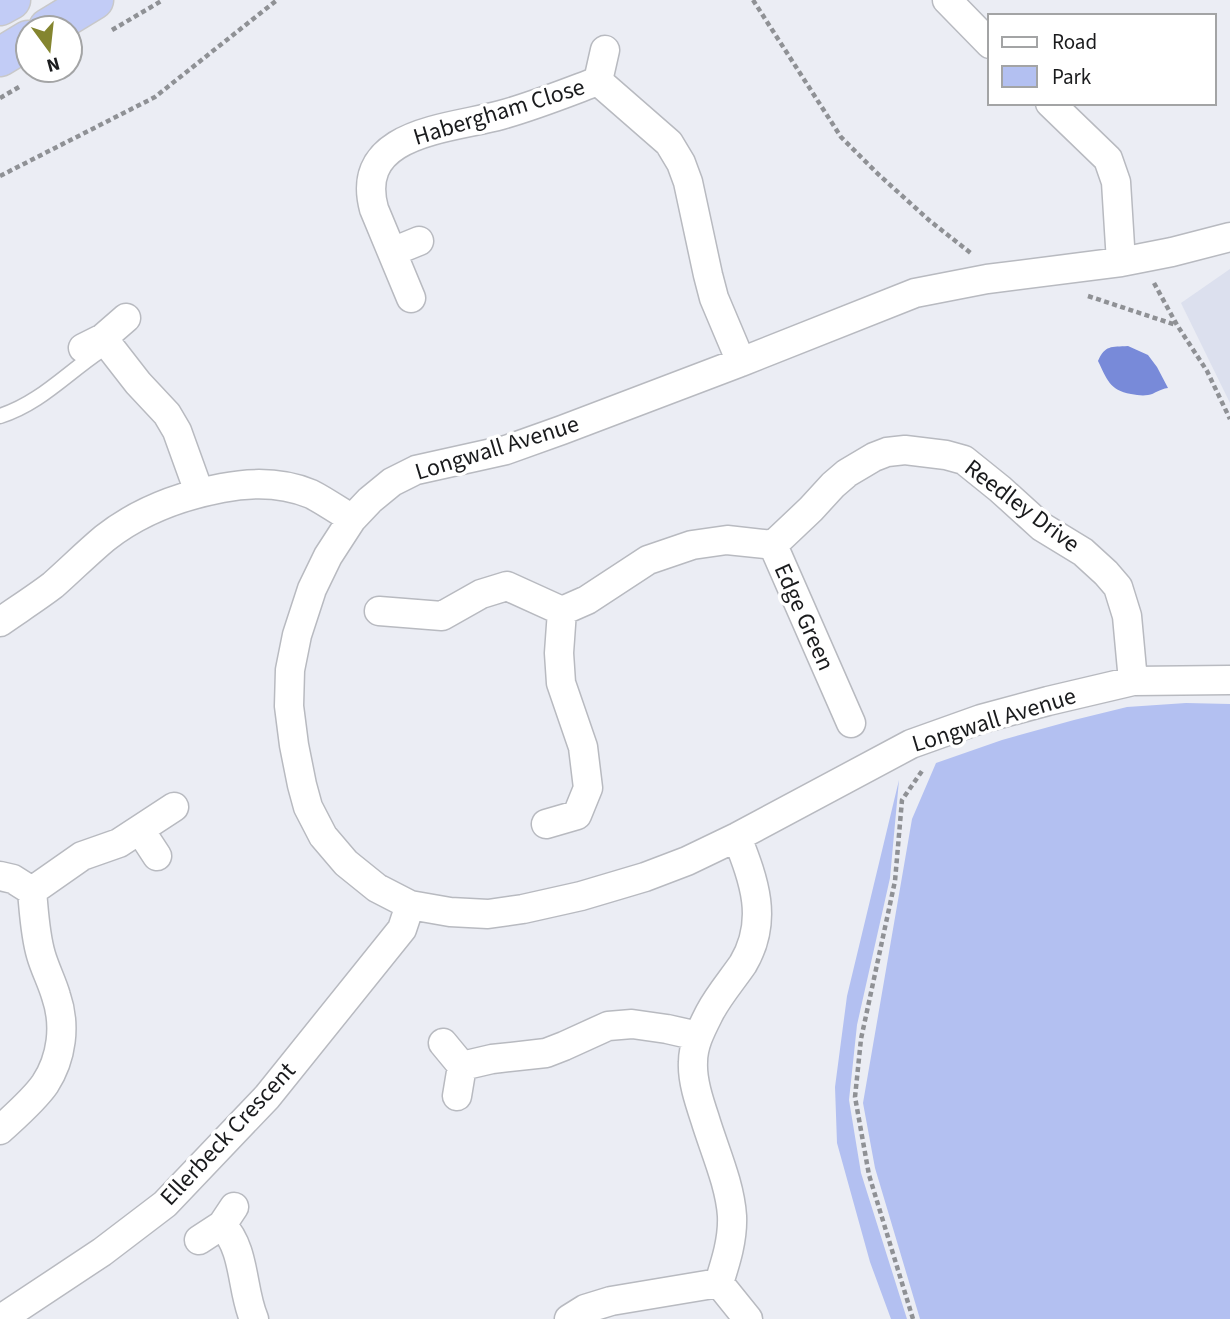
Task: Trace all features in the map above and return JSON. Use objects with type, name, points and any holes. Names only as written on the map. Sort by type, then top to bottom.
[{"type":"highway","points":[[0,6],[11,0]]},
{"type":"street","points":[[947,0],[988,42]]},
{"type":"street","name":"Habergham Close","points":[[598,81],[605,50]]},
{"type":"street","name":"Habergham Close","points":[[411,298],[373,209],[370,181],[375,165],[391,149],[415,136],[521,110],[598,81]]},
{"type":"street","name":"Habergham Close","points":[[598,81],[668,143],[681,163],[688,182],[714,298],[741,362]]},
{"type":"street","points":[[1052,105],[1108,159],[1134,259]]},
{"type":"street","name":"Longwall Avenue","points":[[1230,237],[1134,259],[1000,277],[915,293],[506,450],[416,470],[392,482],[370,500],[352,519],[328,556],[312,589],[297,635],[290,670],[289,706],[294,745],[308,807],[323,836],[346,863],[377,888],[410,905],[450,912],[488,914],[582,896],[687,861],[911,744],[981,719],[1133,681],[1230,680]]},
{"type":"street","points":[[392,253],[419,241]]},
{"type":"street","points":[[126,318],[98,344],[167,414],[185,451],[199,492]]},
{"type":"street","name":"Reedley Drive","points":[[773,545],[832,485],[874,457],[905,450],[946,454],[964,460],[1042,527],[1083,552],[1118,587],[1128,616],[1133,681]]},
{"type":"street","points":[[0,622],[51,586],[106,537],[169,502],[199,492],[262,483],[288,487],[312,495],[352,519]]},
{"type":"street","points":[[379,611],[442,616],[481,594],[507,586],[562,611],[587,600],[648,560],[692,545],[727,540],[773,545]]},
{"type":"street","name":"Edge Green","points":[[773,545],[848,684],[851,723]]},
{"type":"street","points":[[546,824],[577,815],[588,788],[583,747],[561,683],[559,653],[562,611]]},
{"type":"street","points":[[32,891],[82,856],[119,843],[174,807]]},
{"type":"street","points":[[140,830],[157,856]]},
{"type":"street","points":[[719,1283],[729,1253],[732,1217],[729,1198],[696,1086],[692,1062],[698,1036],[716,1000],[752,946],[757,926],[753,879],[737,837]]},
{"type":"street","points":[[0,876],[13,879],[32,891]]},
{"type":"street","points":[[0,1130],[45,1085],[61,1045],[57,999],[41,955],[32,891]]},
{"type":"street","name":"Ellerbeck Crescent","points":[[1,1319],[102,1252],[165,1204],[267,1097],[402,929],[410,905]]},
{"type":"street","points":[[462,1066],[492,1059],[545,1053],[608,1026],[632,1024],[698,1036]]},
{"type":"street","points":[[443,1043],[462,1066],[457,1096]]},
{"type":"street","points":[[218,1224],[229,1233],[236,1246],[247,1302],[254,1319]]},
{"type":"street","points":[[569,1319],[586,1309],[611,1301],[719,1283]]},
{"type":"street","points":[[719,1283],[748,1319]]},
{"type":"lane","points":[[0,416],[48,391],[84,362],[98,344]]},
{"type":"path","points":[[99,17],[163,0]]},
{"type":"path","points":[[0,176],[155,97],[277,0]]},
{"type":"path","points":[[753,0],[841,137],[930,221],[1000,277]]},
{"type":"path","points":[[1134,259],[1152,278],[1177,325],[1207,371],[1230,419]]},
{"type":"path","points":[[1048,271],[1073,291],[1177,325]]},
{"type":"path","points":[[911,744],[923,768],[902,800],[895,881],[861,1039],[855,1097],[869,1175],[913,1319]]},
{"type":"shaded area","points":[[1230,269],[1230,403],[1181,303]]},
{"type":"green space","points":[[1186,703],[1230,704],[1230,1319],[920,1319],[875,1168],[863,1103],[912,819],[936,763],[1002,740],[1127,707]]},
{"type":"green space","points":[[899,780],[890,878],[857,1025],[849,1100],[861,1173],[907,1319],[891,1319],[870,1262],[837,1143],[835,1087],[847,996]]},
{"type":"water","points":[[1128,346],[1148,355],[1168,388],[1140,395],[1113,387],[1098,361],[1109,348]]}]
